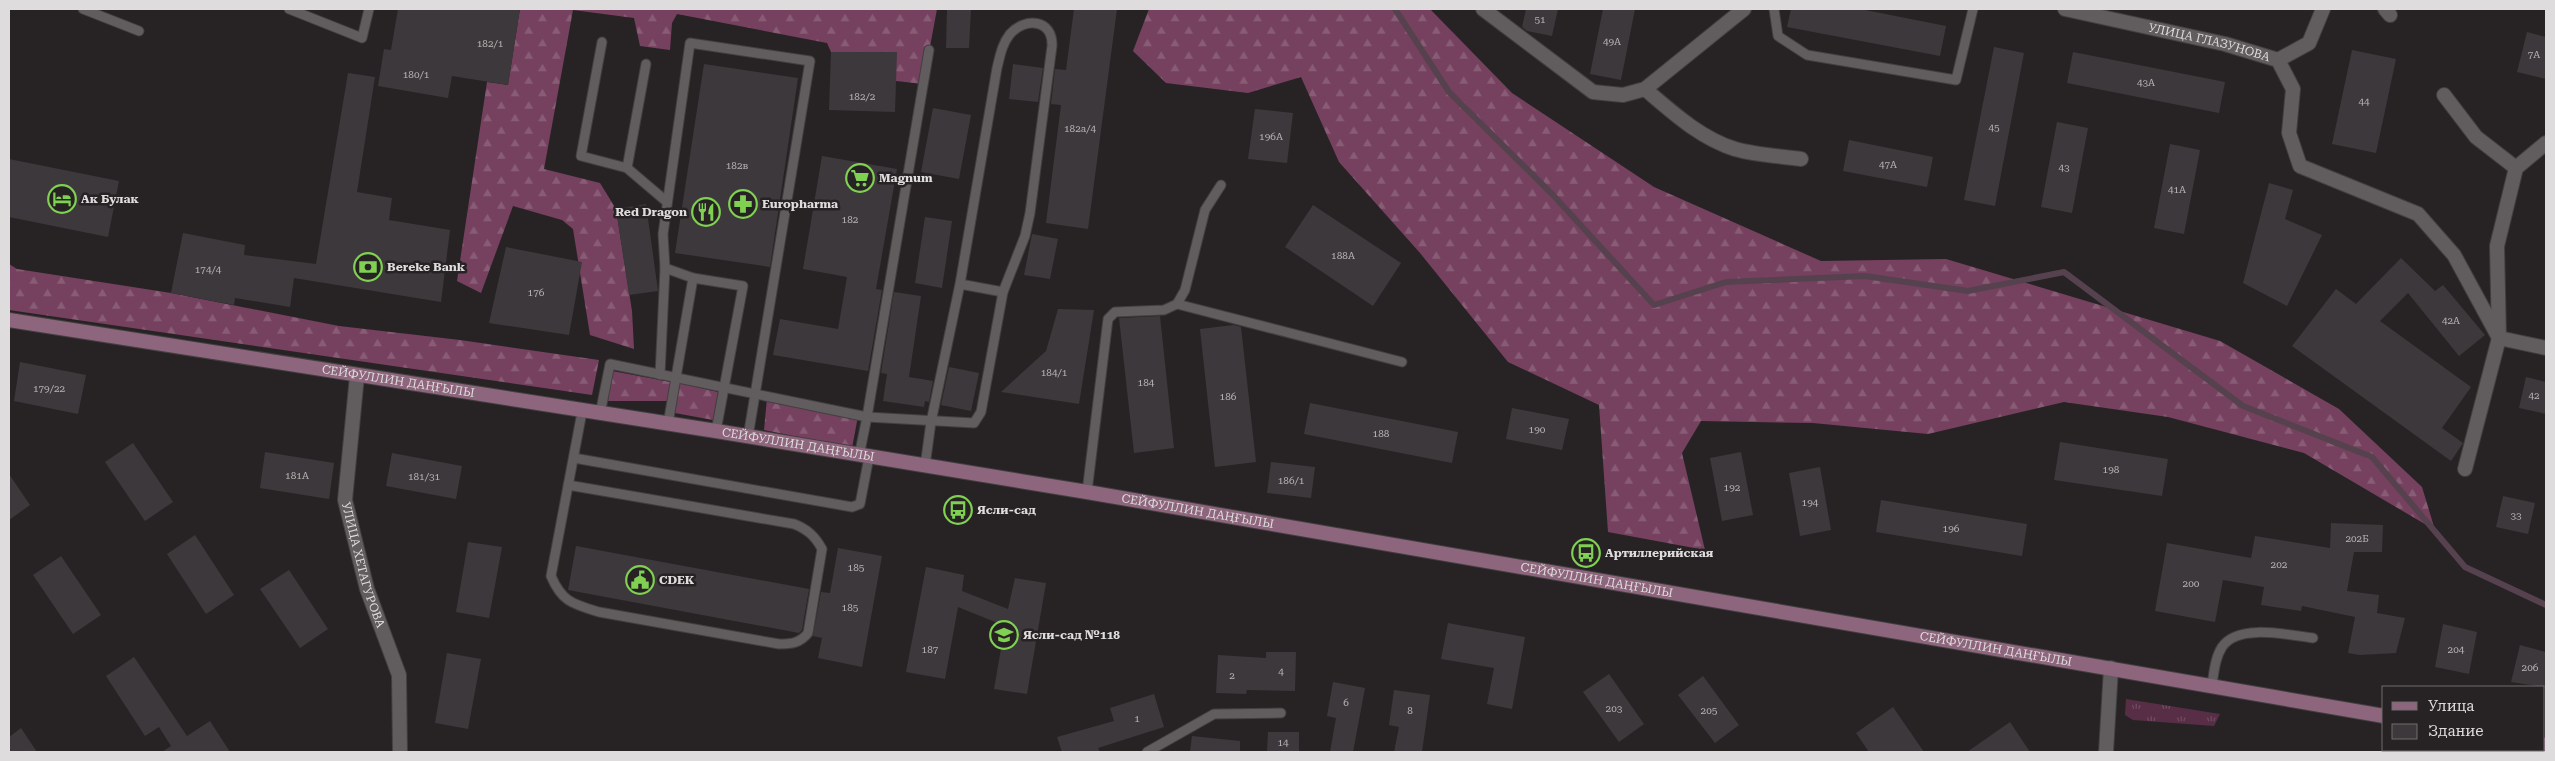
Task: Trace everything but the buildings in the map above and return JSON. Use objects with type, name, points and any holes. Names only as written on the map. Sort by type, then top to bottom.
[{"type":"main road","name":"СЕЙФУЛЛИН ДАҢҒЫЛЫ","points":[[9,320],[582,412],[716,431],[1087,492],[2382,716]]},
{"type":"street","points":[[1483,9],[1593,92],[1623,95],[1645,89],[1744,9]]},
{"type":"street","name":"УЛИЦА ГЛАЗУНОВА","points":[[2065,9],[2225,44],[2278,60],[2293,89],[2289,133],[2300,166],[2418,214],[2454,256],[2499,338]]},
{"type":"street","points":[[2278,60],[2310,43],[2324,9]]},
{"type":"street","points":[[1645,89],[1678,117],[1709,137],[1735,149],[1801,159]]},
{"type":"street","points":[[2444,95],[2476,137],[2516,168]]},
{"type":"street","points":[[2465,469],[2499,338],[2497,246],[2516,168],[2546,143]]},
{"type":"street","points":[[2499,338],[2546,348]]},
{"type":"street","name":"УЛИЦА ХЕТАГУРОВА","points":[[357,376],[345,500],[367,589],[399,675],[400,752]]},
{"type":"street","points":[[2106,752],[2111,668]]},
{"type":"lane","points":[[83,9],[140,31]]},
{"type":"lane","points":[[289,9],[362,38],[369,9]]},
{"type":"lane","points":[[1774,9],[1778,36],[1807,55],[1956,80],[1973,9]]},
{"type":"lane","points":[[600,414],[610,364],[756,396],[867,417],[931,422],[970,424],[979,417],[1003,292],[1025,236],[1030,212],[1052,39],[1047,28],[1038,23],[1026,23],[1018,27],[1004,43],[997,68],[960,284],[931,422],[925,466]]},
{"type":"lane","points":[[602,42],[581,156],[627,168],[667,202]]},
{"type":"lane","points":[[660,375],[666,268],[663,234],[690,43],[810,61],[748,437]]},
{"type":"lane","points":[[574,458],[852,507],[860,504],[867,417],[929,50]]},
{"type":"lane","points":[[627,168],[646,64]]},
{"type":"lane","points":[[1087,492],[1108,319],[1115,312],[1164,310],[1177,304],[1185,290],[1205,210],[1221,185]]},
{"type":"lane","points":[[666,268],[693,278],[743,286],[716,431]]},
{"type":"lane","points":[[668,424],[693,278]]},
{"type":"lane","points":[[960,284],[1003,292]]},
{"type":"lane","points":[[1177,304],[1402,362]]},
{"type":"lane","points":[[568,485],[794,524],[805,529],[817,539],[822,549],[808,632],[802,640],[794,643],[779,644],[598,612],[571,604],[557,591],[551,576],[568,485],[574,458],[582,412]]},
{"type":"lane","points":[[2212,685],[2215,663],[2222,646],[2230,639],[2251,633],[2313,638]]},
{"type":"lane","points":[[1147,752],[1214,714],[1281,713]]},
{"type":"green space","points":[[520,9],[937,9],[923,84],[896,81],[896,52],[831,52],[827,43],[677,14],[672,23],[670,50],[640,46],[634,18],[573,10],[544,169],[600,183],[616,209],[632,311],[634,349],[590,335],[573,229],[562,220],[513,206],[481,293],[457,281],[487,82],[508,85]]},
{"type":"green space","points":[[1149,9],[1430,9],[1512,93],[1654,187],[1821,261],[1946,259],[2220,341],[2339,409],[2422,487],[2435,530],[2304,453],[2168,417],[2064,402],[1928,434],[1813,423],[1701,421],[1682,453],[1705,550],[1608,532],[1599,405],[1508,362],[1420,253],[1339,162],[1301,77],[1248,93],[1166,83],[1133,51]]},
{"type":"green space","points":[[9,264],[17,269],[171,293],[339,326],[460,340],[599,360],[592,395],[9,310]]},
{"type":"green space","points":[[612,371],[671,382],[668,401],[608,401]]},
{"type":"green space","points":[[679,383],[718,392],[713,420],[675,413]]},
{"type":"green space","points":[[767,398],[858,416],[852,448],[764,430]]},
{"type":"green space","points":[[2126,699],[2220,714],[2214,726],[2133,720],[2125,715]]},
{"type":"waterway","points":[[1395,9],[1449,92],[1553,195],[1654,305],[1726,282],[1865,276],[1968,291],[2064,272],[2243,406],[2372,457],[2465,567],[2546,605]]},
{"type":"place","name":"Magnum","points":[[860,178]]},
{"type":"place","name":"Ак Булак","points":[[62,199]]},
{"type":"place","name":"Europharma","points":[[743,204]]},
{"type":"place","name":"Red Dragon","points":[[706,212]]},
{"type":"place","name":"Bereke Bank","points":[[368,267]]},
{"type":"place","name":"Ясли-сад","points":[[958,510]]},
{"type":"place","name":"Артиллерийская","points":[[1586,553]]},
{"type":"place","name":"CDEK","points":[[640,580]]},
{"type":"place","name":"Ясли-сад №118","points":[[1004,635]]}]
